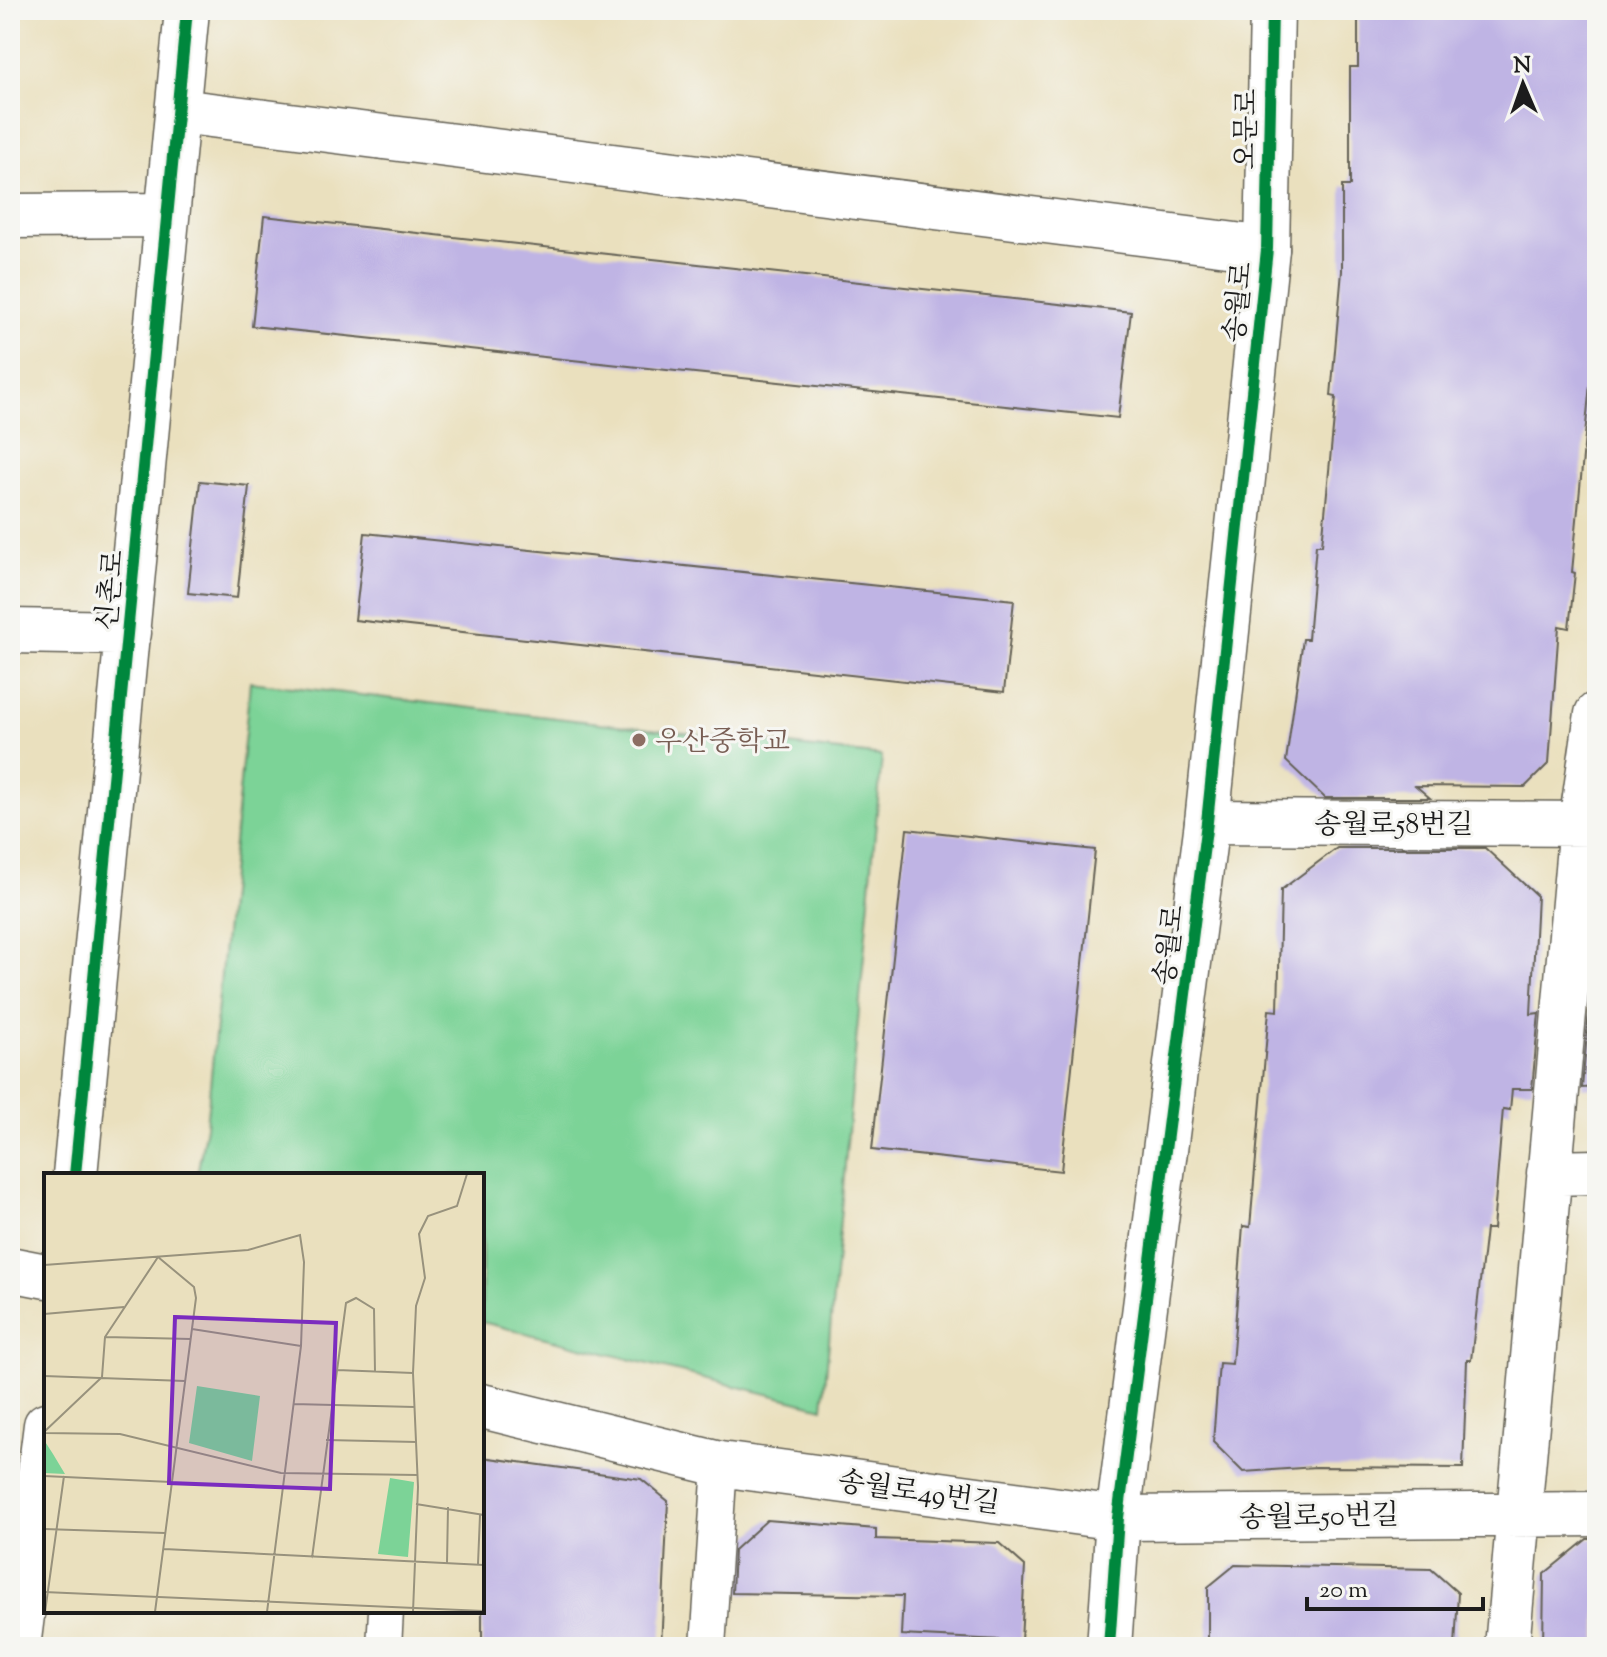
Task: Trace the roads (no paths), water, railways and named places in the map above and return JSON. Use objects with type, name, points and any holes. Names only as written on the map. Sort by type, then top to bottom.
[{"type":"street","name":"신촌로","points":[[75,1173],[187,10]]},
{"type":"street","name":"오문로","points":[[1267,249],[1272,10]]},
{"type":"street","points":[[179,111],[1267,249]]},
{"type":"street","points":[[10,216],[167,215]]},
{"type":"street","name":"송월로","points":[[1109,1647],[1118,1518],[1207,822],[1267,249]]},
{"type":"street","points":[[10,631],[129,633]]},
{"type":"street","points":[[1507,1647],[1549,1173],[1589,824],[1597,714]]},
{"type":"street","name":"송월로58번길","points":[[1207,822],[1589,824]]},
{"type":"street","points":[[1549,1173],[1597,1172]]},
{"type":"street","points":[[10,1269],[44,1276]]},
{"type":"street","name":"송월로49번길","points":[[484,1406],[720,1464],[1118,1518]]},
{"type":"street","points":[[16,1644],[44,1440]]},
{"type":"street","name":"송월로50번길","points":[[1118,1518],[1597,1514]]},
{"type":"lane","points":[[708,1647],[720,1464]]},
{"type":"lane","points":[[384,1647],[386,1613]]},
{"type":"place","name":"우산중학교","points":[[639,740]]}]
